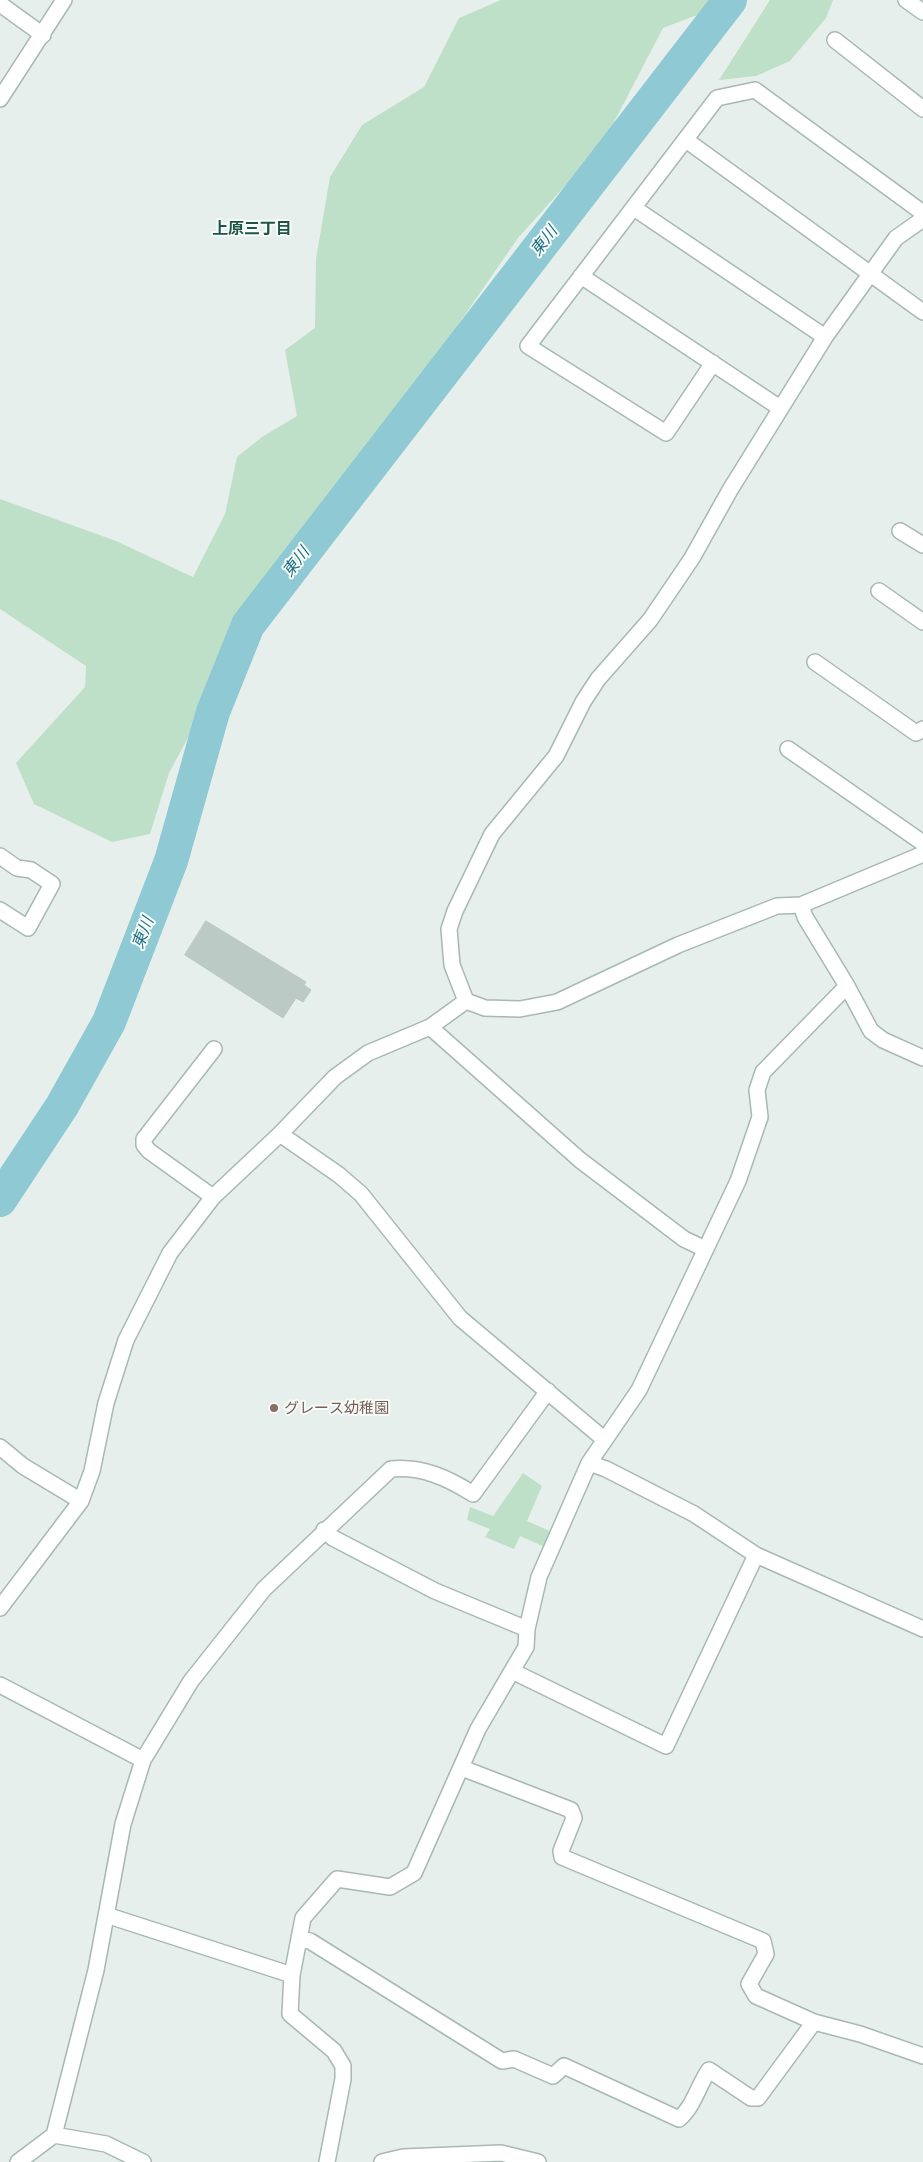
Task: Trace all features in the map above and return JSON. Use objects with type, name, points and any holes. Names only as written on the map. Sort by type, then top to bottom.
[{"type":"street","points":[[0,99],[64,0]]},
{"type":"street","points":[[906,0],[923,12]]},
{"type":"street","points":[[0,4],[43,35]]},
{"type":"street","points":[[835,40],[923,109]]},
{"type":"street","points":[[712,363],[666,433],[528,346],[717,98],[756,90],[923,213]]},
{"type":"street","points":[[686,140],[923,312]]},
{"type":"street","points":[[634,208],[825,337]]},
{"type":"street","points":[[923,219],[896,238],[869,274],[825,337],[780,408],[692,558],[650,620],[598,679],[546,770],[492,834],[455,911],[449,929],[452,965],[466,1001],[485,1008],[520,1009],[557,1002],[678,945],[777,906],[801,905],[923,854]]},
{"type":"street","points":[[581,276],[780,408]]},
{"type":"street","points":[[900,532],[923,546]]},
{"type":"street","points":[[879,591],[923,622]]},
{"type":"street","points":[[814,662],[916,732],[923,729]]},
{"type":"street","points":[[788,749],[923,843]]},
{"type":"street","points":[[0,856],[17,868],[31,870],[52,884],[28,928],[0,910]]},
{"type":"street","points":[[801,905],[805,917],[847,986],[871,1031],[884,1040],[923,1058]]},
{"type":"street","points":[[327,2162],[343,2079],[343,2066],[334,2051],[290,2014],[292,1975],[303,1918],[336,1879],[390,1887],[414,1873],[478,1729],[526,1647],[527,1629],[539,1577],[589,1463],[639,1390],[738,1181],[760,1117],[757,1090],[763,1072],[847,986]]},
{"type":"street","points":[[0,1608],[81,1502],[92,1471],[106,1403],[126,1340],[170,1253],[213,1196],[280,1134],[342,1072],[368,1053],[430,1027],[466,1001]]},
{"type":"street","points":[[430,1027],[580,1160],[684,1239],[705,1249]]},
{"type":"street","points":[[213,1196],[149,1151],[144,1145],[144,1139],[214,1049]]},
{"type":"street","points":[[280,1134],[339,1175],[361,1194],[460,1318],[605,1440]]},
{"type":"street","points":[[18,2162],[54,2134],[96,1970],[123,1824],[143,1760],[191,1681],[264,1589],[324,1530],[391,1469],[407,1467],[448,1477],[473,1494],[548,1391]]},
{"type":"street","points":[[0,1447],[23,1466],[81,1502]]},
{"type":"street","points":[[589,1463],[606,1468],[694,1514],[756,1556],[923,1630]]},
{"type":"street","points":[[324,1530],[333,1538],[435,1591],[527,1629]]},
{"type":"street","points":[[512,1671],[666,1746],[756,1556]]},
{"type":"street","points":[[0,1685],[143,1760]]},
{"type":"street","points":[[462,1768],[571,1810],[574,1818],[561,1851],[562,1857],[762,1941],[766,1954],[749,1984],[756,1996],[814,2022],[860,2034],[923,2056]]},
{"type":"street","points":[[106,1915],[292,1975]]},
{"type":"street","points":[[299,1939],[310,1941],[502,2061],[514,2059],[553,2076],[564,2066],[679,2119],[689,2111],[700,2083],[709,2070],[751,2098],[758,2098],[814,2022]]},
{"type":"street","points":[[54,2134],[106,2144],[143,2162]]},
{"type":"street","points":[[382,2162],[404,2157],[501,2153],[538,2162]]},
{"type":"green space","points":[[501,0],[717,0],[713,9],[663,28],[602,145],[518,238],[442,348],[278,571],[169,773],[150,834],[112,842],[34,804],[16,763],[85,687],[86,666],[0,609],[0,499],[116,541],[193,577],[225,514],[237,457],[262,437],[297,416],[285,350],[315,328],[316,259],[330,177],[362,125],[424,87],[459,18]]},
{"type":"green space","points":[[770,0],[833,0],[826,18],[790,61],[756,76],[719,80]]},
{"type":"green space","points":[[523,1473],[542,1486],[527,1521],[552,1532],[547,1548],[520,1536],[514,1549],[485,1537],[490,1529],[467,1520],[470,1507],[493,1516]]},
{"type":"building","points":[[206,921],[306,982],[304,985],[311,990],[303,1002],[296,998],[283,1018],[185,955]]},
{"type":"waterway","name":"東川","points":[[0,1200],[62,1106],[109,1022],[171,861],[213,712],[248,625],[730,0]]},
{"type":"place","name":"グレース幼稚園","points":[[274,1408]]},
{"type":"district","name":"上原三丁目","points":[[252,229]]}]
